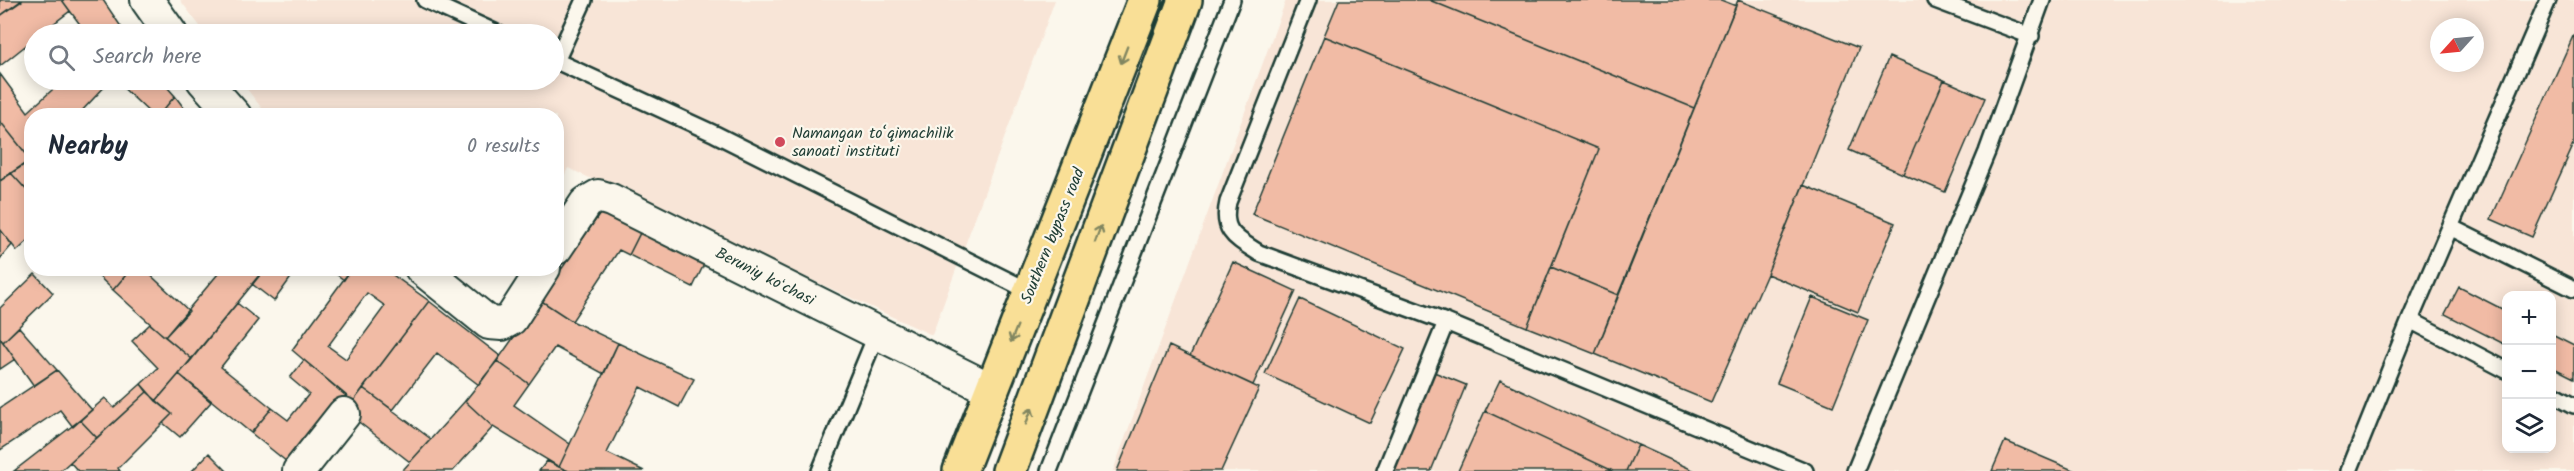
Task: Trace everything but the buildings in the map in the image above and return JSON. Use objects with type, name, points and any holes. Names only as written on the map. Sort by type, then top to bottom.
[{"type":"highway","name":"Southern bypass road","points":[[960,471],[1145,0]]},
{"type":"highway","points":[[1009,471],[1185,0]]},
{"type":"street","points":[[147,0],[164,24]]},
{"type":"street","points":[[212,90],[228,108]]},
{"type":"street","name":"Beruniy koʻchasi","points":[[564,236],[591,198],[604,198],[992,390]]},
{"type":"street","points":[[431,276],[489,323],[502,324],[511,319],[539,276]]},
{"type":"street","points":[[299,471],[345,414]]},
{"type":"lane","points":[[425,0],[477,24]]},
{"type":"lane","points":[[564,41],[584,0]]},
{"type":"lane","points":[[1049,471],[1232,0]]},
{"type":"lane","points":[[1308,0],[1228,202],[1224,219],[1233,236],[1259,253],[1446,322],[1805,471]]},
{"type":"lane","points":[[1935,0],[2031,36]]},
{"type":"lane","points":[[1855,471],[1988,152],[2042,0]]},
{"type":"lane","points":[[2349,471],[2410,320],[2548,0]]},
{"type":"lane","points":[[564,64],[715,134],[1031,292]]},
{"type":"lane","points":[[2450,227],[2574,289]]},
{"type":"lane","points":[[2410,320],[2502,368]]},
{"type":"lane","points":[[1385,471],[1446,322]]},
{"type":"lane","points":[[820,471],[877,333]]},
{"type":"lane","points":[[2556,395],[2574,405]]},
{"type":"shaded area","name":"Namangan to‘qimachilik sanoati instituti","points":[[180,0],[1055,0],[932,335],[568,168],[564,176],[564,108],[262,108],[248,90],[564,90],[564,24],[198,24]]},
{"type":"shaded area","points":[[1286,0],[2574,0],[2574,471],[1113,471]]},
{"type":"place","name":"Namangan to‘qimachilik sanoati instituti","points":[[780,142]]}]
